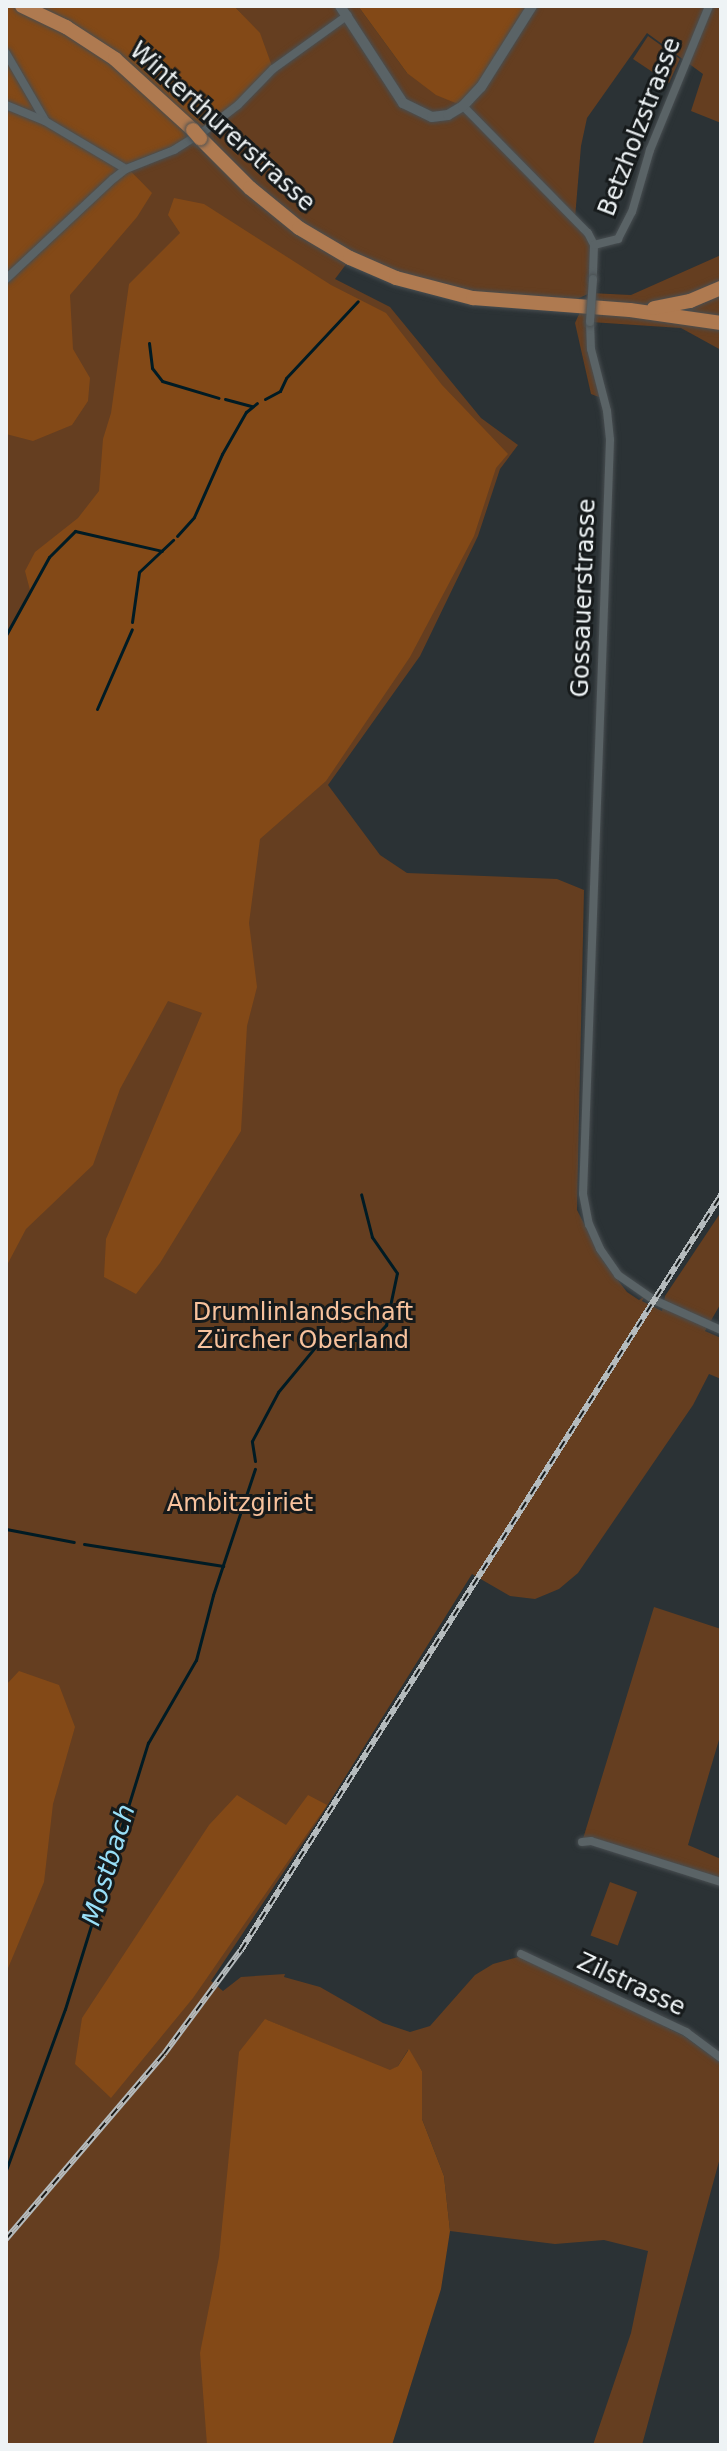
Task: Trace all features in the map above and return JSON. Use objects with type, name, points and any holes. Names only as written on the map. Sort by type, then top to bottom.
[{"type":"highway","name":"Winterthurerstrasse","points":[[22,6],[66,27],[115,59],[260,197],[299,228],[384,274],[473,298],[630,310]]},
{"type":"highway","points":[[630,310],[680,303],[721,288]]},
{"type":"highway","points":[[630,310],[721,323]]},
{"type":"street","points":[[340,6],[403,103],[432,117],[448,115],[463,106],[481,87],[532,6]]},
{"type":"street","name":"Betzholzstrasse","points":[[594,245],[618,239],[632,212],[650,150],[709,6]]},
{"type":"street","points":[[6,279],[126,169],[174,150],[203,132],[238,105],[273,69],[348,15]]},
{"type":"street","points":[[6,53],[45,121]]},
{"type":"street","points":[[6,105],[45,121],[126,169]]},
{"type":"street","points":[[463,106],[575,219],[594,245]]},
{"type":"street","name":"Gossauerstrasse","points":[[594,245],[591,349],[607,411],[610,440],[583,1194],[589,1224],[600,1249],[618,1275],[654,1300],[721,1330]]},
{"type":"street","points":[[582,1842],[721,1882]]},
{"type":"street","name":"Zilstrasse","points":[[521,1954],[686,2032],[721,2058]]},
{"type":"green space","name":"Drumlinlandschaft Zürcher Oberland","points":[[234,6],[358,6],[407,73],[532,6],[721,6],[721,123],[691,111],[703,74],[647,33],[587,118],[581,146],[575,218],[594,245],[590,293],[631,295],[721,255],[721,350],[681,328],[590,322],[591,349],[604,399],[591,394],[575,323],[588,294],[575,300],[500,301],[350,259],[335,279],[390,307],[481,418],[518,445],[500,469],[478,536],[420,656],[328,785],[380,855],[407,873],[557,879],[584,890],[577,1210],[604,1262],[627,1292],[639,1300],[645,1296],[642,1301],[662,1311],[665,1296],[721,1212],[721,1303],[705,1331],[721,1338],[721,1379],[709,1374],[693,1405],[578,1573],[559,1589],[535,1599],[510,1596],[472,1574],[317,1822],[211,1981],[223,1991],[241,1977],[285,1974],[284,1977],[320,1987],[383,2023],[410,2032],[430,2026],[475,1975],[493,1964],[522,1956],[684,2036],[721,2063],[721,2154],[642,2445],[593,2445],[631,2333],[648,2251],[604,2240],[555,2244],[450,2231],[444,2176],[422,2119],[422,2071],[408,2050],[398,2066],[390,2071],[267,2020],[232,2445],[6,2445],[6,281],[139,180],[125,165],[191,139],[260,34]]},
{"type":"green space","points":[[648,36],[680,59],[669,83],[633,59]]},
{"type":"green space","points":[[654,1607],[721,1629],[721,1733],[688,1845],[721,1859],[721,1882],[582,1842]]},
{"type":"green space","points":[[610,1882],[637,1892],[618,1945],[591,1936]]},
{"type":"shaded area","points":[[6,6],[234,6],[260,33],[273,69],[238,105],[191,139],[125,165],[152,193],[137,217],[70,295],[73,349],[90,378],[88,401],[72,425],[33,441],[6,434]]},
{"type":"shaded area","points":[[358,6],[532,6],[463,106],[436,95],[407,73]]},
{"type":"shaded area","points":[[174,198],[204,204],[331,285],[386,313],[442,385],[508,454],[496,468],[474,536],[410,657],[326,781],[260,839],[249,923],[257,987],[247,1026],[241,1131],[160,1263],[136,1294],[104,1277],[106,1239],[202,1013],[168,1001],[120,1089],[93,1165],[26,1229],[6,1267],[6,639],[31,594],[25,571],[35,552],[78,518],[99,491],[103,439],[111,413],[129,284],[180,233],[168,215]]},
{"type":"shaded area","points":[[19,1671],[59,1685],[75,1727],[53,1804],[44,1882],[6,1973],[6,1685]]},
{"type":"shaded area","points":[[237,1795],[286,1825],[308,1795],[327,1805],[193,1998],[111,2098],[75,2064],[82,2018],[209,1825]]},
{"type":"shaded area","points":[[265,2019],[390,2070],[398,2066],[409,2049],[422,2071],[422,2119],[444,2176],[450,2231],[441,2289],[392,2445],[207,2445],[200,2353],[219,2257],[239,2052]]},
{"type":"waterway","points":[[265,399],[280,391],[286,378],[358,301]]},
{"type":"waterway","points":[[149,343],[152,368],[162,381],[219,398]]},
{"type":"waterway","points":[[225,399],[252,406]]},
{"type":"waterway","points":[[177,536],[194,517],[222,454],[246,412],[257,403]]},
{"type":"waterway","points":[[6,635],[49,557],[75,531],[162,551]]},
{"type":"waterway","points":[[132,622],[139,572],[173,540]]},
{"type":"waterway","points":[[97,709],[132,629]]},
{"type":"waterway","name":"Mostbach","points":[[255,1461],[252,1441],[278,1392],[321,1340],[372,1340],[386,1325],[397,1273],[372,1237],[361,1194]]},
{"type":"waterway","name":"Mostbach","points":[[6,2170],[65,2009],[148,1743],[196,1660],[213,1595],[255,1469]]},
{"type":"waterway","name":"Mostbach","points":[[6,1529],[74,1542]]},
{"type":"waterway","name":"Mostbach","points":[[84,1544],[223,1566]]},
{"type":"railway","points":[[6,2239],[164,2054],[241,1950],[721,1195]]},
{"type":"park label","name":"Ambitzgiriet","points":[[240,1504]]}]
